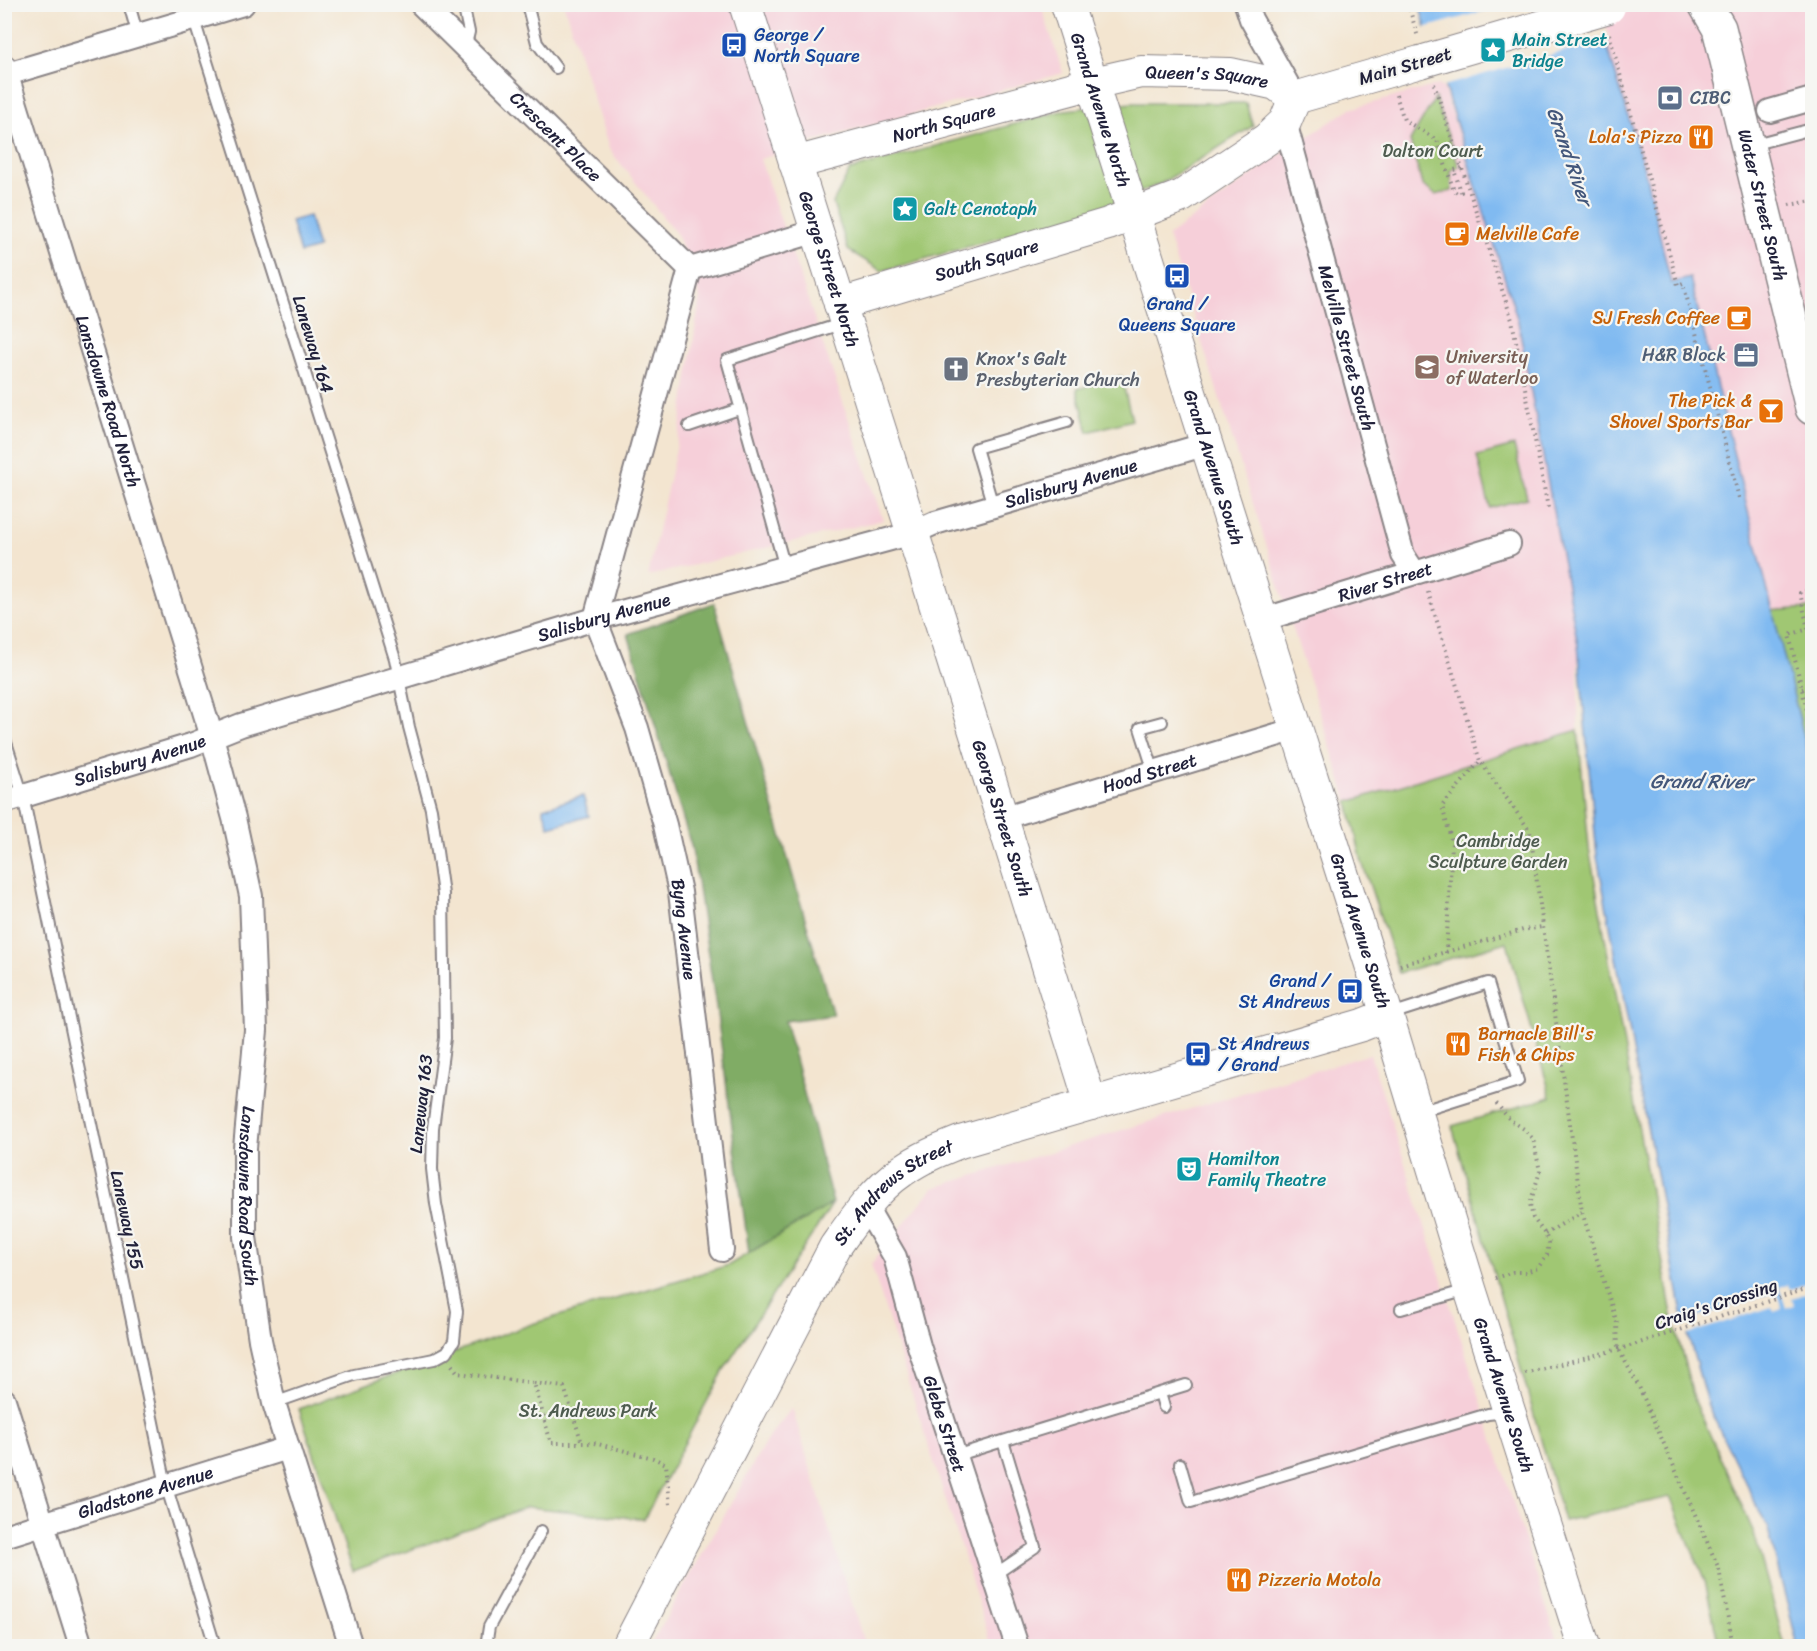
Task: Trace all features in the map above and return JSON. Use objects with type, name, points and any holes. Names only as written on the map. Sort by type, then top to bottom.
[{"type":"main road","name":"George Street North","points":[[745,4],[913,533]]},
{"type":"main road","name":"Grand Avenue North","points":[[1067,4],[1134,216]]},
{"type":"main road","name":"Water Street South","points":[[1705,4],[1719,28],[1812,408]]},
{"type":"main road","name":"Main Street","points":[[1290,110],[1424,60],[1612,12]]},
{"type":"main road","name":"Queen's Square","points":[[1093,83],[1141,72],[1231,74],[1276,84],[1290,110]]},
{"type":"main road","name":"North Square","points":[[795,163],[1093,83]]},
{"type":"main road","points":[[1134,216],[1182,196],[1267,139],[1290,110]]},
{"type":"main road","name":"South Square","points":[[843,313],[1134,216]]},
{"type":"main road","name":"Grand Avenue South","points":[[1134,216],[1416,1113],[1482,1283],[1510,1412],[1584,1647]]},
{"type":"main road","name":"George Street South","points":[[913,533],[1091,1104]]},
{"type":"main road","name":"St. Andrews Street","points":[[628,1647],[835,1247],[887,1183],[928,1155],[960,1142],[1362,1025],[1387,1015]]},
{"type":"street","points":[[5,71],[195,20],[243,4]]},
{"type":"street","name":"Crescent Place","points":[[421,4],[690,269]]},
{"type":"street","name":"Melville Street South","points":[[1246,4],[1290,110],[1403,555],[1414,572]]},
{"type":"street","name":"Lansdowne Road North","points":[[5,71],[212,737]]},
{"type":"street","points":[[1770,111],[1812,99]]},
{"type":"street","points":[[595,619],[690,269],[817,231]]},
{"type":"street","name":"Salisbury Avenue","points":[[14,799],[191,746],[241,725],[595,619],[913,533],[935,523],[1207,444]]},
{"type":"street","name":"River Street","points":[[1262,620],[1509,544]]},
{"type":"street","name":"Byng Avenue","points":[[595,619],[637,728],[665,825],[680,892],[722,1250]]},
{"type":"street","name":"Hood Street","points":[[1002,818],[1296,729]]},
{"type":"street","name":"Lansdowne Road South","points":[[212,737],[234,818],[251,896],[256,1030],[245,1149],[245,1237],[260,1340],[274,1403],[351,1647]]},
{"type":"street","name":"Glebe Street","points":[[866,1207],[895,1257],[919,1346],[1017,1647]]},
{"type":"street","points":[[4,1400],[81,1647]]},
{"type":"street","name":"Gladstone Avenue","points":[[4,1536],[288,1448]]},
{"type":"lane","points":[[129,4],[138,36]]},
{"type":"lane","points":[[463,4],[469,32],[465,48]]},
{"type":"lane","points":[[527,4],[537,43],[556,68]]},
{"type":"lane","name":"Laneway 164","points":[[195,20],[400,678]]},
{"type":"lane","points":[[1748,146],[1812,129]]},
{"type":"lane","points":[[785,568],[727,360],[843,313]]},
{"type":"lane","points":[[689,426],[739,409]]},
{"type":"lane","points":[[993,506],[976,448],[1067,422]]},
{"type":"lane","name":"Laneway 163","points":[[400,678],[409,727],[431,809],[443,894],[445,1038],[433,1128],[432,1169],[436,1204],[457,1311],[454,1341],[447,1353]]},
{"type":"lane","points":[[1155,772],[1140,728],[1162,722]]},
{"type":"lane","name":"Laneway 155","points":[[4,736],[14,799],[166,1485],[215,1647]]},
{"type":"lane","points":[[1387,1015],[1488,982],[1518,1081],[1416,1113]]},
{"type":"lane","points":[[1401,1309],[1482,1283]]},
{"type":"lane","points":[[274,1403],[354,1375],[434,1359],[447,1353]]},
{"type":"lane","points":[[955,1456],[1186,1385]]},
{"type":"lane","points":[[1160,1393],[1164,1407]]},
{"type":"lane","points":[[1180,1464],[1191,1502],[1488,1414],[1510,1412]]},
{"type":"lane","points":[[994,1575],[1035,1547],[1003,1441]]},
{"type":"lane","points":[[486,1647],[491,1624],[541,1531]]},
{"type":"path","points":[[1408,4],[1424,60],[1512,320],[1548,508]]},
{"type":"path","points":[[1612,12],[1616,54],[1678,285],[1683,284],[1739,498]]},
{"type":"path","points":[[1396,94],[1404,120],[1437,140],[1454,191],[1457,193],[1461,192],[1454,170],[1462,168]]},
{"type":"path","points":[[1788,205],[1812,201]]},
{"type":"path","points":[[1414,572],[1426,587],[1480,761],[1530,831],[1582,1212],[1617,1323],[1618,1348],[1639,1387],[1719,1569],[1733,1647]]},
{"type":"path","points":[[1812,589],[1800,593],[1808,629],[1789,635],[1812,731]]},
{"type":"path","points":[[1802,689],[1812,686]]},
{"type":"path","points":[[1446,953],[1452,843],[1442,806],[1480,761]]},
{"type":"path","points":[[1393,967],[1523,930],[1542,927]]},
{"type":"path","points":[[1482,1283],[1513,1272],[1526,1272],[1538,1268],[1547,1255],[1549,1243],[1533,1218],[1530,1204],[1540,1171],[1533,1139],[1524,1129],[1510,1120],[1486,1091]]},
{"type":"path","points":[[1545,1234],[1582,1212]]},
{"type":"path","name":"Craig's Crossing","points":[[1525,1373],[1627,1347],[1812,1287]]},
{"type":"path","points":[[447,1353],[450,1363],[458,1373],[564,1388],[582,1443]]},
{"type":"path","points":[[534,1383],[551,1443],[604,1446],[653,1458],[666,1464],[670,1506],[677,1512]]},
{"type":"shaded area","points":[[564,5],[1041,5],[1063,73],[821,139],[760,159],[883,520],[648,576],[679,435],[700,298],[678,236],[609,149]]},
{"type":"shaded area","points":[[1595,5],[1812,5],[1812,608],[1766,611],[1690,278],[1671,283],[1646,176]]},
{"type":"shaded area","points":[[1442,84],[1518,321],[1578,645],[1578,730],[1348,802],[1168,236],[1274,159],[1350,109]]},
{"type":"shaded area","points":[[1370,1054],[1559,1646],[992,1646],[871,1264],[933,1188]]},
{"type":"shaded area","points":[[792,1408],[865,1646],[650,1646],[768,1438]]},
{"type":"green space","name":"Dalton Court","points":[[1435,98],[1459,167],[1451,170],[1452,191],[1436,195],[1422,185],[1410,141]]},
{"type":"green space","points":[[1132,103],[1246,103],[1253,126],[1162,183],[1098,210],[882,271],[848,250],[833,203],[850,170],[1065,110]]},
{"type":"green space","points":[[1121,376],[1132,420],[1088,432],[1077,389]]},
{"type":"green space","points":[[1514,446],[1527,498],[1490,508],[1477,456]]},
{"type":"green space","points":[[714,603],[833,1015],[785,1021],[833,1203],[749,1253],[692,849],[628,634]]},
{"type":"green space","points":[[1812,608],[1812,774],[1766,611]]},
{"type":"green space","name":"Cambridge Sculpture Garden","points":[[1578,730],[1589,848],[1672,1315],[1694,1399],[1754,1533],[1785,1646],[1719,1646],[1705,1581],[1670,1497],[1564,1521],[1452,1126],[1551,1097],[1507,942],[1399,973],[1362,862],[1348,802]]},
{"type":"green space","name":"St. Andrews Park","points":[[833,1203],[725,1368],[644,1519],[527,1507],[353,1571],[299,1409],[532,1324],[729,1265]]},
{"type":"water","name":"Grand River","points":[[1419,5],[1503,5],[1521,65],[1528,63],[1511,5],[1595,5],[1646,176],[1671,283],[1690,278],[1812,769],[1812,1646],[1798,1646],[1768,1529],[1708,1406],[1682,1313],[1597,856],[1578,645],[1518,321]]},
{"type":"water","points":[[309,216],[318,248],[300,253],[291,221]]},
{"type":"water","points":[[583,796],[589,816],[549,827],[543,808]]},
{"type":"pier","name":"Main Street Bridge","points":[[1508,4],[1599,4],[1610,38],[1440,87],[1424,28],[1506,5],[1523,62]]},
{"type":"pier","points":[[1812,1281],[1812,1292],[1792,1298],[1794,1305],[1786,1308],[1779,1287],[1788,1285],[1790,1289]]},
{"type":"pier","points":[[1776,1289],[1782,1309],[1774,1312],[1772,1307],[1685,1335],[1682,1322],[1769,1294],[1768,1291]]},
{"type":"place","name":"George / North Square","points":[[734,45]]},
{"type":"place","name":"Main Street Bridge","points":[[1493,50]]},
{"type":"place","name":"CIBC","points":[[1670,98]]},
{"type":"place","name":"Lola's Pizza","points":[[1701,137]]},
{"type":"place","name":"Galt Cenotaph","points":[[905,209]]},
{"type":"place","name":"Melville Cafe","points":[[1457,234]]},
{"type":"place","name":"Grand / Queens Square","points":[[1177,276]]},
{"type":"place","name":"SJ Fresh Coffee","points":[[1739,318]]},
{"type":"place","name":"H&R Block","points":[[1746,355]]},
{"type":"place","name":"University of Waterloo","points":[[1427,367]]},
{"type":"place","name":"Knox's Galt Presbyterian Church","points":[[956,369]]},
{"type":"place","name":"The Pick & Shovel Sports Bar","points":[[1771,411]]},
{"type":"place","name":"Grand / St Andrews","points":[[1350,991]]},
{"type":"place","name":"Barnacle Bill's Fish & Chips","points":[[1458,1044]]},
{"type":"place","name":"St Andrews / Grand","points":[[1198,1054]]},
{"type":"place","name":"Hamilton Family Theatre","points":[[1189,1169]]},
{"type":"place","name":"Pizzeria Motola","points":[[1239,1580]]}]
